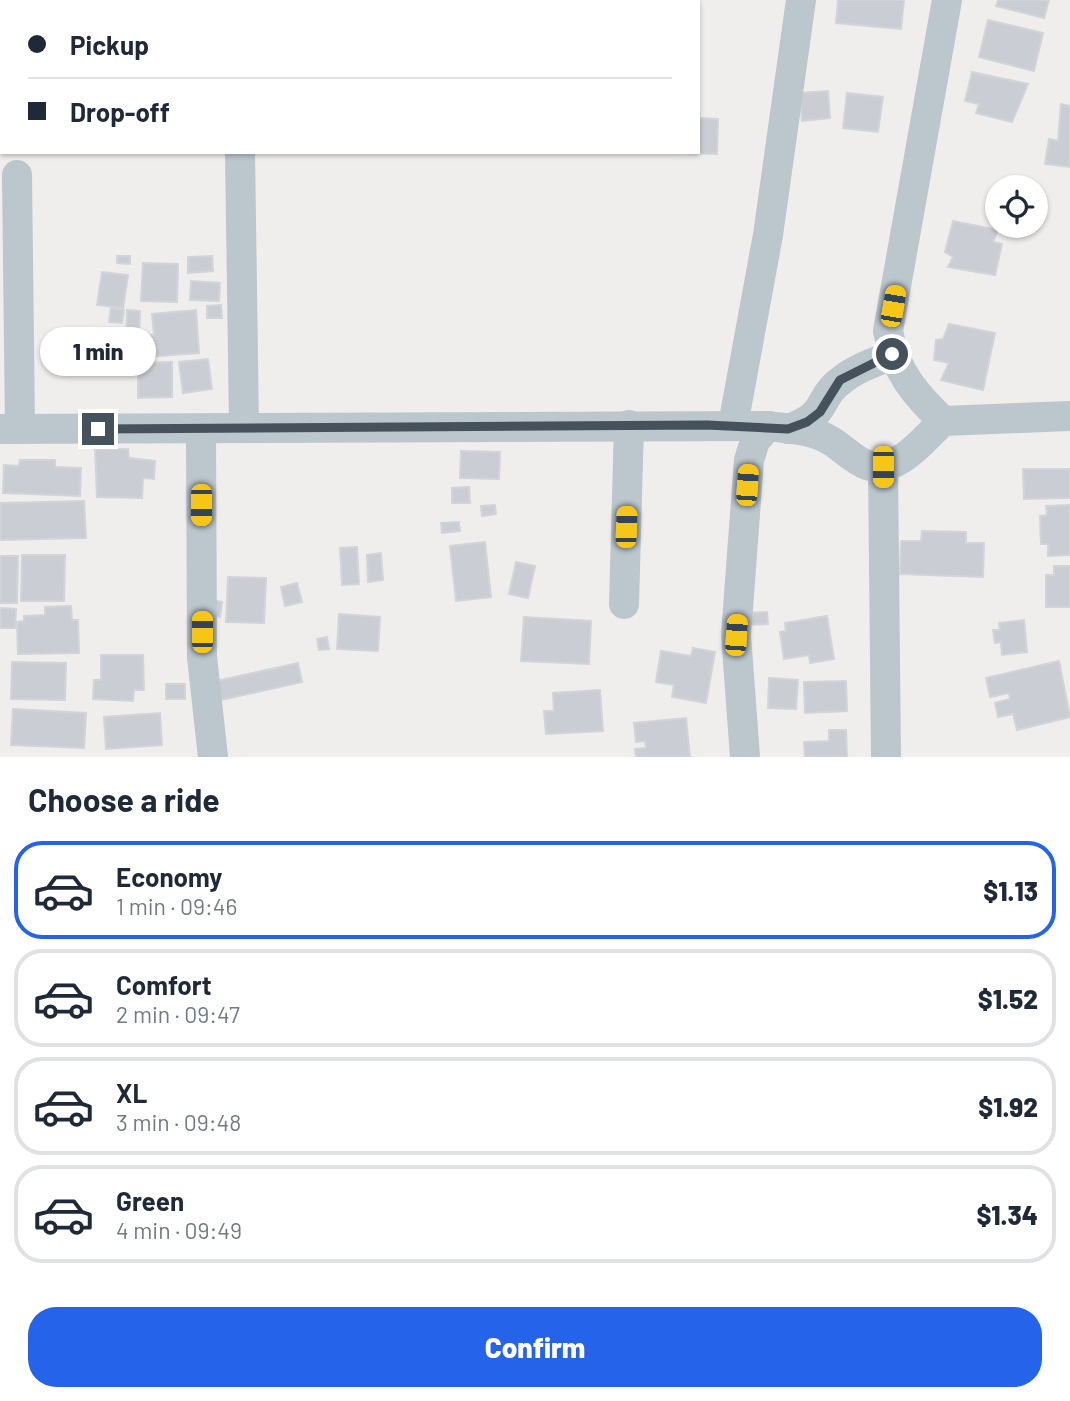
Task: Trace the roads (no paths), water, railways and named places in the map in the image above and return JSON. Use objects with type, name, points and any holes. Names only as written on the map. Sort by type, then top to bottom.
[{"type":"street","points":[[733,425],[768,235],[801,0]]},
{"type":"street","points":[[943,421],[915,393],[892,354],[888,331],[947,0]]},
{"type":"street","points":[[240,154],[244,426]]},
{"type":"street","points":[[17,175],[10,429],[733,425],[811,432],[830,440],[868,465],[883,467],[919,446],[943,421],[1070,416]]},
{"type":"street","points":[[745,757],[736,635],[749,460],[755,441],[778,427],[807,422],[820,412],[840,380],[892,354]]},
{"type":"street","points":[[624,604],[629,425]]},
{"type":"street","points":[[201,429],[202,657],[213,757]]},
{"type":"street","points":[[883,467],[886,757]]}]
